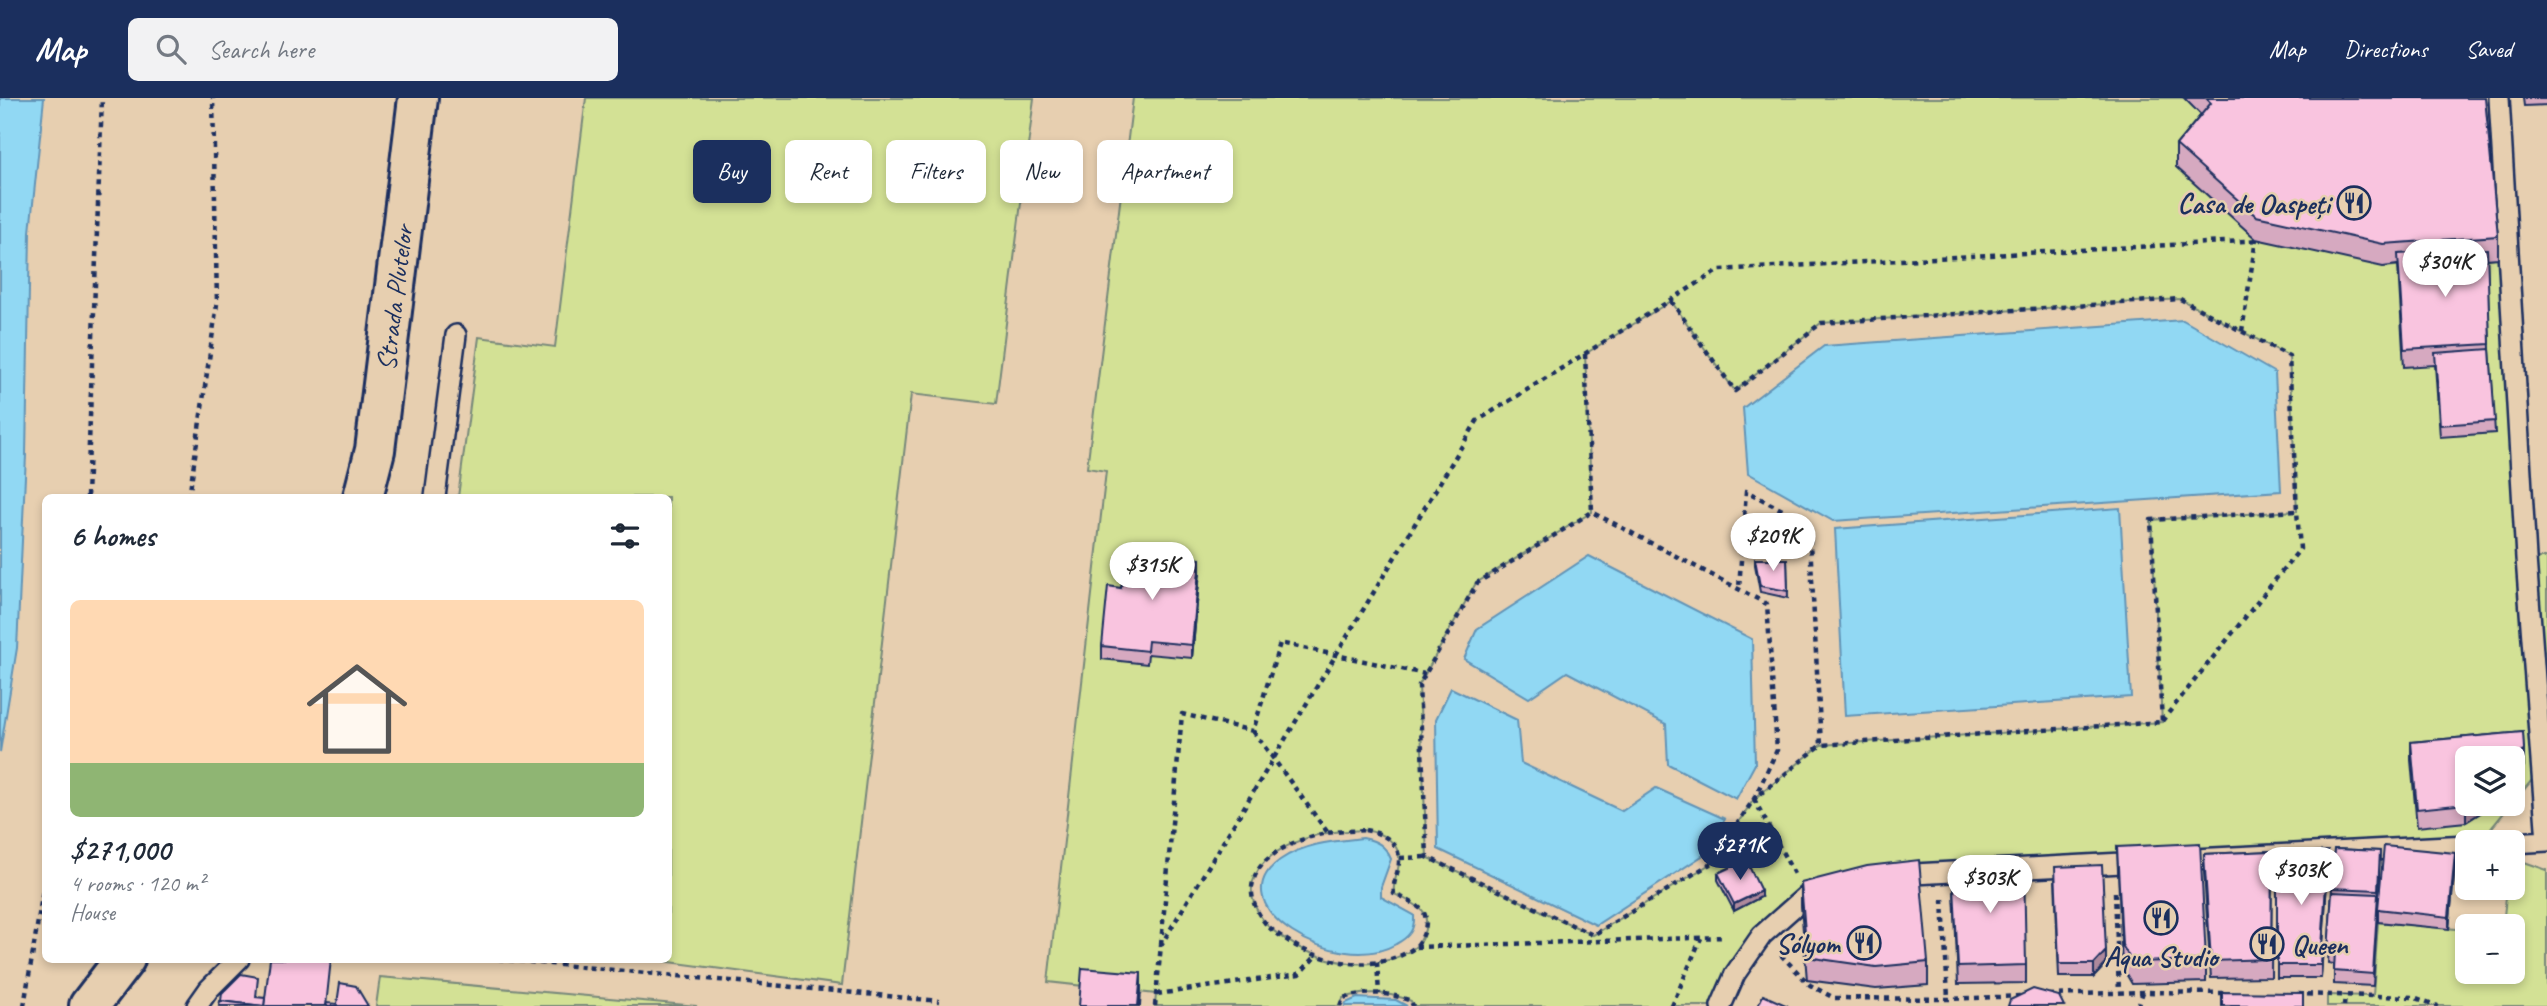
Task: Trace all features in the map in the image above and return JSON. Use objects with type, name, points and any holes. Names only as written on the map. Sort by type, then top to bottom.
[{"type":"street","name":"Strada Plutelor","points":[[364,494],[375,450],[418,98]]},
{"type":"street","points":[[89,1006],[122,963]]},
{"type":"lane","points":[[2499,98],[2526,558],[2547,841],[2525,842]]},
{"type":"lane","points":[[435,494],[456,335]]},
{"type":"lane","points":[[1874,876],[2455,846]]},
{"type":"lane","points":[[1721,1006],[1735,974],[1762,935],[1806,896],[1840,886]]},
{"type":"lane","points":[[197,1006],[209,989],[235,963]]},
{"type":"path","points":[[87,494],[102,98]]},
{"type":"path","points":[[189,494],[217,304],[213,98]]},
{"type":"path","points":[[2242,331],[2256,239]]},
{"type":"path","points":[[1161,945],[1478,422],[1585,354],[1719,270],[2256,239],[2269,241]]},
{"type":"path","points":[[1671,301],[1735,391],[1821,323],[2180,299],[2289,356],[2300,549],[2162,722],[1821,745],[1754,799]]},
{"type":"path","points":[[1585,354],[1592,513]]},
{"type":"path","points":[[1739,588],[1746,491],[1809,524],[1821,745]]},
{"type":"path","points":[[2162,722],[2151,520],[2297,511]]},
{"type":"path","points":[[1400,858],[1427,857],[1593,935],[1710,864],[1754,799],[1777,750],[1767,604],[1592,513]]},
{"type":"path","points":[[1427,857],[1419,685],[1476,583],[1592,513]]},
{"type":"path","points":[[1253,730],[1280,643],[1426,674]]},
{"type":"path","points":[[1155,1006],[1182,714],[1253,730],[1328,833]]},
{"type":"path","points":[[1754,799],[1806,896]]},
{"type":"path","points":[[1416,947],[1426,928],[1426,916],[1422,909],[1394,894],[1393,887],[1400,858],[1393,842],[1380,833],[1365,830],[1328,833],[1297,842],[1272,855],[1256,871],[1251,890],[1255,905],[1267,925],[1291,943],[1316,956],[1346,963],[1377,962],[1396,957],[1416,947],[1762,935],[1810,985],[1834,998],[1948,999],[2027,996]]},
{"type":"path","points":[[2114,863],[2119,992]]},
{"type":"path","points":[[1941,872],[1948,999]]},
{"type":"path","points":[[24,1006],[42,896]]},
{"type":"path","points":[[1672,1006],[1702,938]]},
{"type":"path","points":[[1157,994],[1298,974],[1316,956]]},
{"type":"path","points":[[1377,962],[1379,994]]},
{"type":"path","points":[[541,963],[939,1001]]},
{"type":"path","points":[[2040,995],[2119,992],[2235,993]]},
{"type":"path","points":[[2138,1006],[2143,992]]},
{"type":"path","points":[[1340,1006],[1343,999],[1358,993],[1396,995],[1411,1001],[1413,1006]]},
{"type":"path","points":[[2288,994],[2414,997],[2438,1006]]},
{"type":"path","points":[[2344,1006],[2345,995]]},
{"type":"green space","points":[[586,98],[1034,98],[1029,140],[1000,140],[1000,203],[1021,203],[996,404],[911,394],[842,985],[672,962],[672,494],[458,494],[479,337],[555,347]]},
{"type":"green space","points":[[1133,98],[2184,98],[2383,267],[2508,257],[2528,558],[2547,558],[2547,772],[2541,769],[2525,788],[2525,746],[2455,746],[2455,816],[2501,816],[2490,830],[2455,830],[2455,843],[1874,876],[1806,896],[1762,935],[1721,1006],[1413,1006],[1411,1001],[1403,998],[1368,994],[1343,998],[1340,1006],[1155,1006],[1156,994],[1048,982],[1106,471],[1087,468],[1120,203],[1233,203],[1233,140],[1128,140]],"holes":[[[2180,299],[2289,356],[2297,511],[2151,520],[2162,722],[1821,745],[1754,799],[1710,864],[1593,935],[1427,857],[1419,685],[1476,583],[1592,512],[1585,354],[1671,301],[1735,391],[1821,323]],[[1365,830],[1377,833],[1393,843],[1398,854],[1394,894],[1419,907],[1425,914],[1425,930],[1414,948],[1383,961],[1347,963],[1306,951],[1280,936],[1266,924],[1255,906],[1252,889],[1255,875],[1264,862],[1293,843],[1310,837],[1332,832]]]},
{"type":"green space","points":[[2525,862],[2547,870],[2547,1006],[2327,1006],[2327,995],[2373,996],[2378,922],[2455,929],[2455,984],[2525,984],[2525,914],[2504,914],[2506,900],[2525,900]]},
{"type":"green space","points":[[380,977],[697,1006],[376,1006]]},
{"type":"water","points":[[0,98],[44,98],[30,232],[26,455],[17,648],[0,752]]},
{"type":"water","points":[[2183,320],[2275,373],[2281,491],[1833,521],[1748,473],[1743,408],[1824,346]]},
{"type":"water","points":[[2120,508],[2131,697],[1845,716],[1835,529]]},
{"type":"water","points":[[1589,556],[1752,639],[1755,764],[1736,799],[1668,764],[1666,724],[1567,672],[1529,698],[1464,659],[1477,629]]},
{"type":"water","points":[[1451,688],[1517,720],[1521,763],[1622,811],[1656,788],[1725,819],[1705,854],[1596,925],[1438,849],[1436,719]]},
{"type":"water","points":[[1363,838],[1380,844],[1391,859],[1381,887],[1381,897],[1414,915],[1412,929],[1404,939],[1372,952],[1344,952],[1317,944],[1292,932],[1273,916],[1263,897],[1264,878],[1280,860],[1309,846]]},
{"type":"water","points":[[1357,998],[1396,1000],[1407,1006],[1345,1006]]},
{"type":"building","name":"Casa de Oaspeți","points":[[2206,98],[2485,98],[2498,236],[2383,244],[2256,216],[2176,145],[2211,103]]},
{"type":"building","points":[[2487,249],[2490,344],[2404,349],[2398,254]]},
{"type":"building","points":[[2490,349],[2495,421],[2440,425],[2435,353]]},
{"type":"building","points":[[1125,551],[1200,559],[1192,645],[1148,641],[1147,651],[1102,646],[1108,586],[1121,588]]},
{"type":"building","points":[[1755,559],[1787,559],[1788,591],[1760,586]]},
{"type":"building","points":[[2523,732],[2524,746],[2455,746],[2455,805],[2417,809],[2411,742]]},
{"type":"building","name":"Aqua Studio","points":[[2200,843],[2206,960],[2132,962],[2122,945],[2117,847]]},
{"type":"building","points":[[2384,846],[2455,853],[2449,917],[2378,909]]},
{"type":"building","points":[[2334,849],[2380,851],[2378,890],[2332,888]]},
{"type":"building","points":[[2272,851],[2271,959],[2211,961],[2204,854]]},
{"type":"building","points":[[2328,851],[2321,965],[2277,965],[2277,854]]},
{"type":"building","points":[[1746,860],[1761,891],[1734,904],[1718,873]]},
{"type":"building","name":"Sólyom","points":[[1919,860],[1928,962],[1876,967],[1807,957],[1801,883],[1867,866]]},
{"type":"building","points":[[2024,864],[2026,965],[1958,967],[1953,866]]},
{"type":"building","points":[[2102,865],[2106,951],[2094,964],[2059,964],[2055,867]]},
{"type":"building","points":[[2332,892],[2378,894],[2373,974],[2334,971],[2335,951],[2328,951]]},
{"type":"building","points":[[269,963],[331,963],[326,1006],[264,1006]]},
{"type":"building","points":[[1082,968],[1141,973],[1138,1006],[1079,1006]]},
{"type":"building","points":[[241,974],[258,977],[256,997],[265,998],[264,1006],[221,1001],[222,993]]},
{"type":"building","points":[[340,983],[356,986],[368,1006],[326,1006],[327,1003],[337,1004]]},
{"type":"building","points":[[2033,989],[2059,996],[2064,1006],[2008,1006],[2010,1000]]},
{"type":"building","points":[[2222,992],[2303,993],[2303,1006],[2222,1006]]},
{"type":"building","points":[[1763,995],[1788,1006],[1758,1006]]},
{"type":"building","points":[[220,1001],[263,1006],[219,1006]]},
{"type":"place","name":"Casa de Oaspeți","points":[[2354,203]]},
{"type":"place","name":"Aqua Studio","points":[[2161,918]]},
{"type":"place","name":"Sólyom","points":[[1864,943]]},
{"type":"place","name":"Queen","points":[[2267,944]]}]
